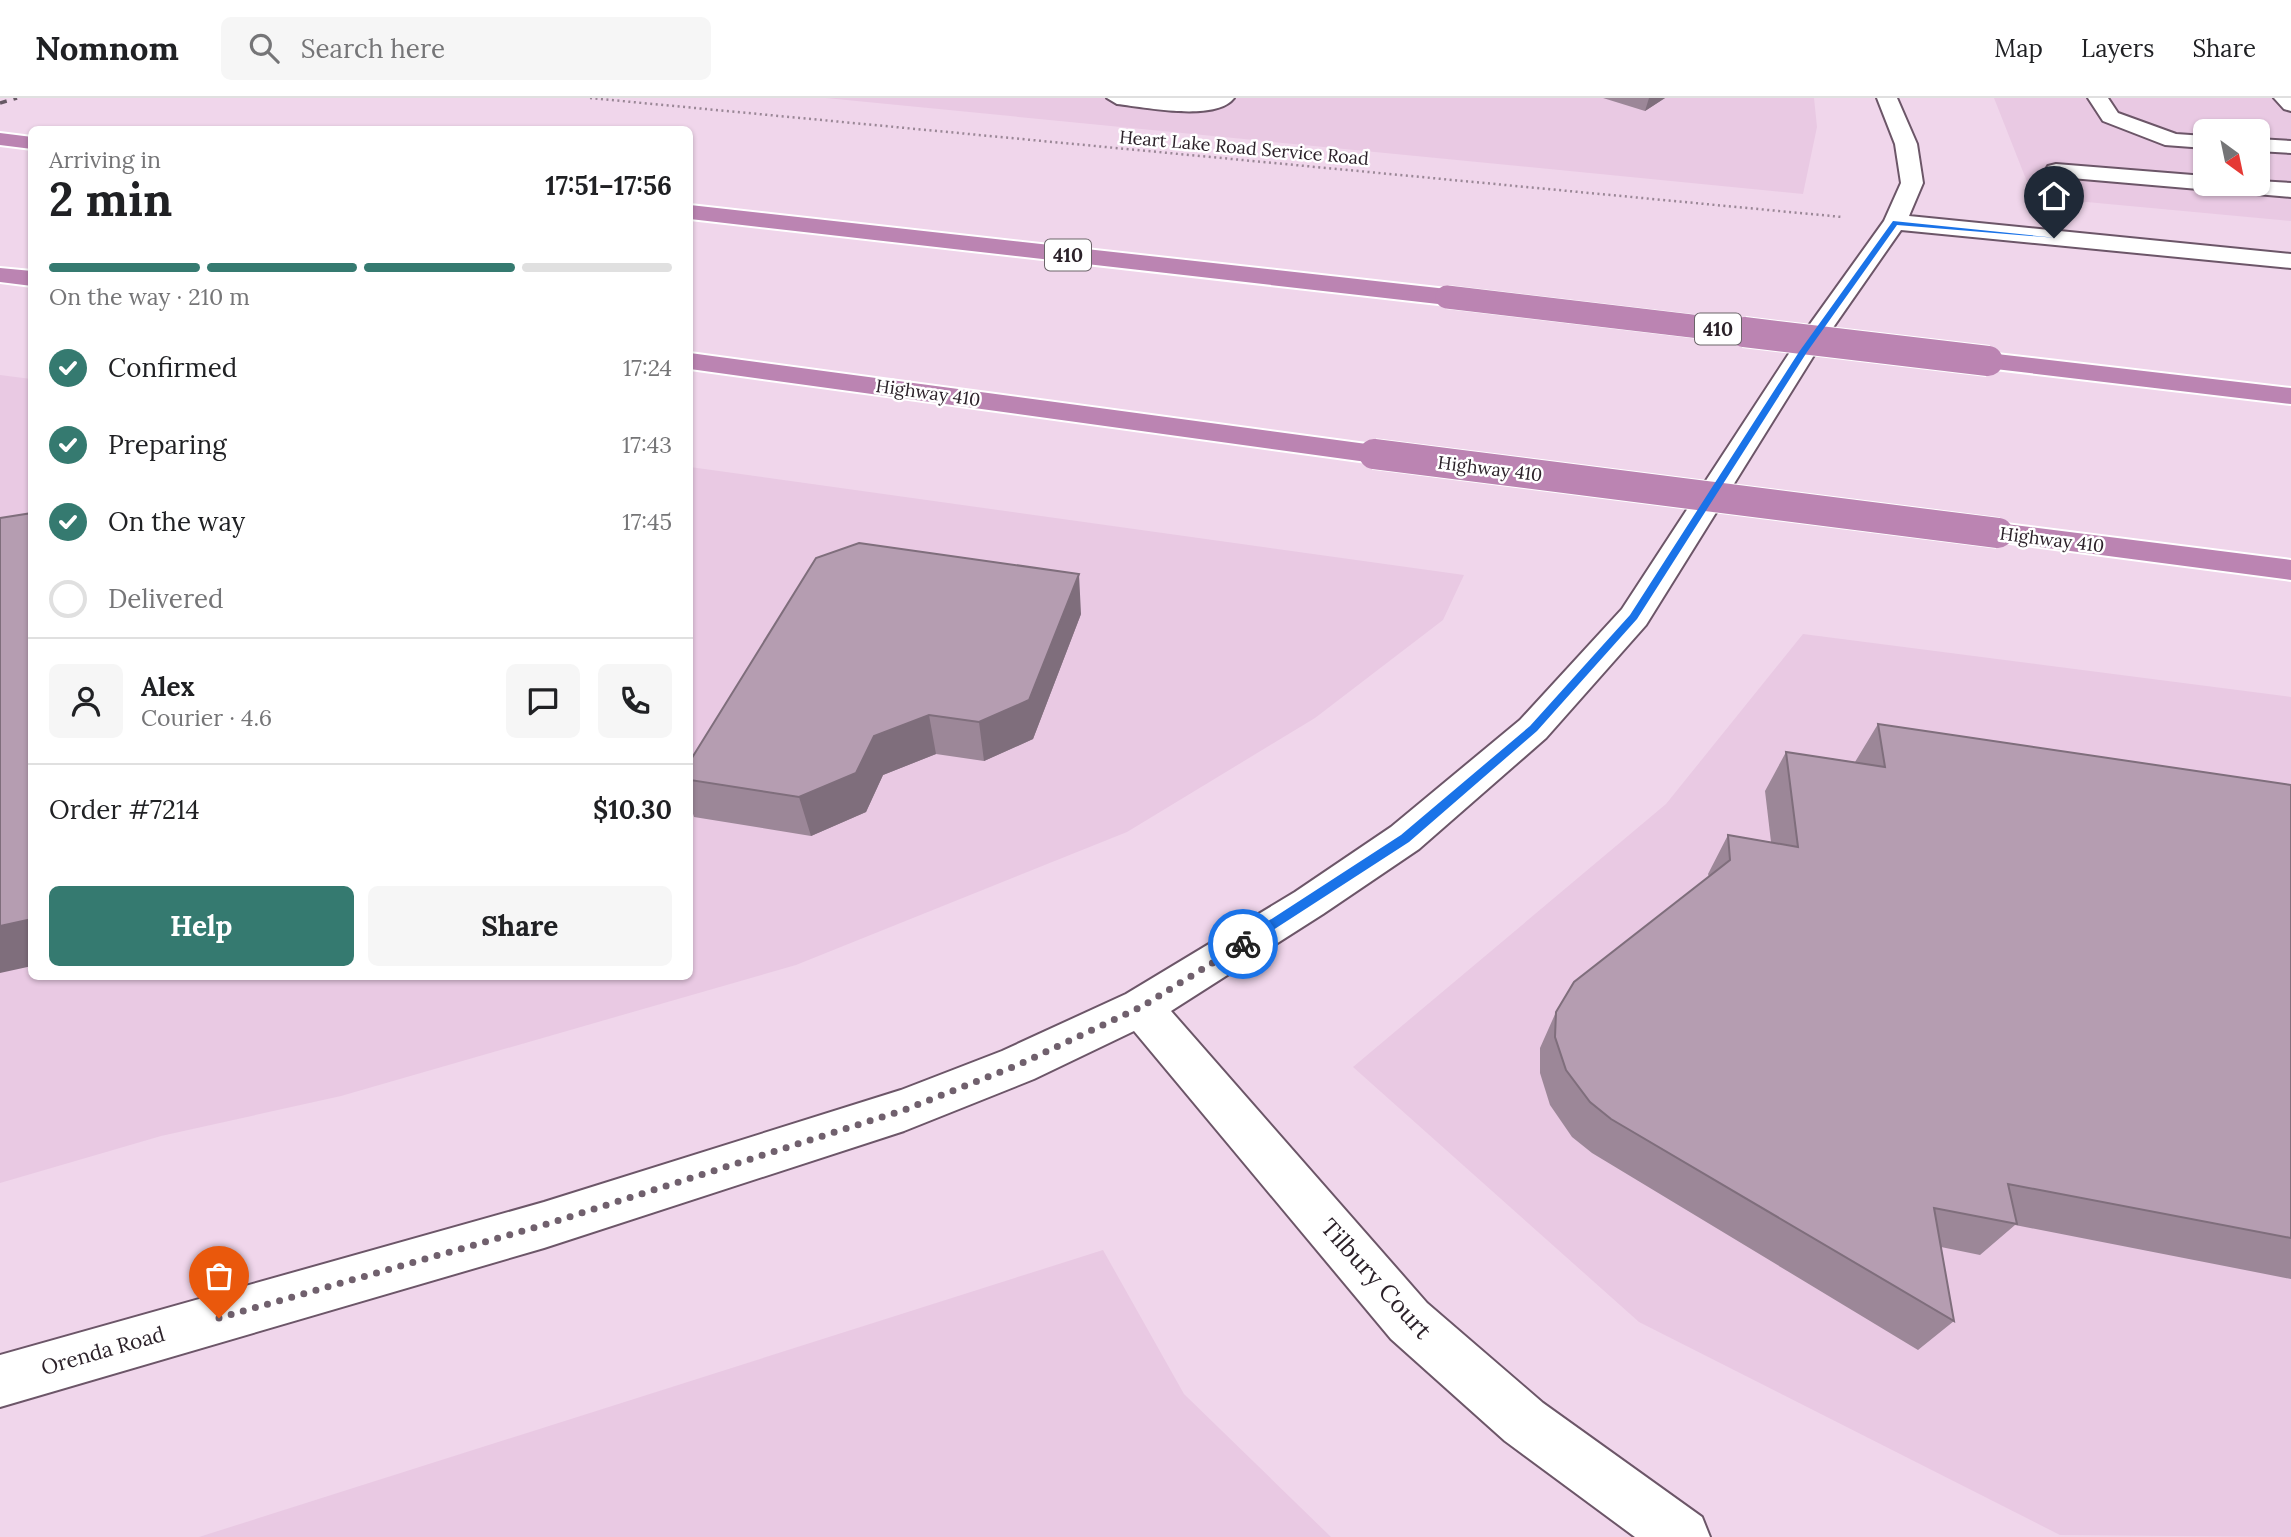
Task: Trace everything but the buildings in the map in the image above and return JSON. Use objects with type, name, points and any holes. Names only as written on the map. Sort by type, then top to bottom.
[{"type":"highway","points":[[0,139],[28,142]]},
{"type":"highway","name":"410","points":[[693,212],[2291,396]]},
{"type":"highway","points":[[0,275],[28,278]]},
{"type":"highway","name":"Highway 410","points":[[693,361],[1374,454],[2291,570]]},
{"type":"street","points":[[1117,98],[1204,106],[1224,98]]},
{"type":"street","name":"Orenda Road","points":[[0,1381],[544,1225],[904,1110],[1018,1065],[1141,1007],[1309,903],[1405,838],[1533,729],[1634,617],[1803,352],[1895,222],[1912,183],[1906,144],[1887,98]]},
{"type":"street","points":[[2098,98],[2110,117],[2173,140],[2193,141]]},
{"type":"street","points":[[2284,98],[2291,105]]},
{"type":"street","points":[[2270,146],[2291,147]]},
{"type":"street","points":[[2056,171],[2193,182]]},
{"type":"street","points":[[2270,188],[2291,190]]},
{"type":"street","points":[[1895,222],[2291,261]]},
{"type":"street","name":"Tilbury Court","points":[[1141,1007],[1409,1321],[1524,1422],[1682,1537]]},
{"type":"path","name":"Heart Lake Road Service Road","points":[[590,98],[1895,222]]},
{"type":"shaded area","points":[[826,98],[1814,98],[1817,127],[1803,194]]},
{"type":"shaded area","points":[[1994,98],[2291,98],[2291,221],[2033,197]]},
{"type":"shaded area","points":[[0,375],[28,379],[28,980],[693,980],[693,467],[1464,575],[1443,620],[1315,718],[1127,832],[796,965],[341,1096],[161,1136],[0,1183]]},
{"type":"shaded area","points":[[1803,634],[2291,697],[2291,1537],[2060,1535],[1639,1322],[1353,1067],[1666,804]]},
{"type":"shaded area","points":[[1103,1250],[1184,1394],[1331,1537],[199,1537]]},
{"type":"railway","points":[[0,103],[17,98]]},
{"type":"way so far","points":[[219,1318],[595,1210],[904,1110],[1018,1065],[1141,1007],[1243,944]]},
{"type":"route","points":[[1243,944],[1405,838],[1533,729],[1634,617],[1803,352],[1895,222],[2054,238]]}]
